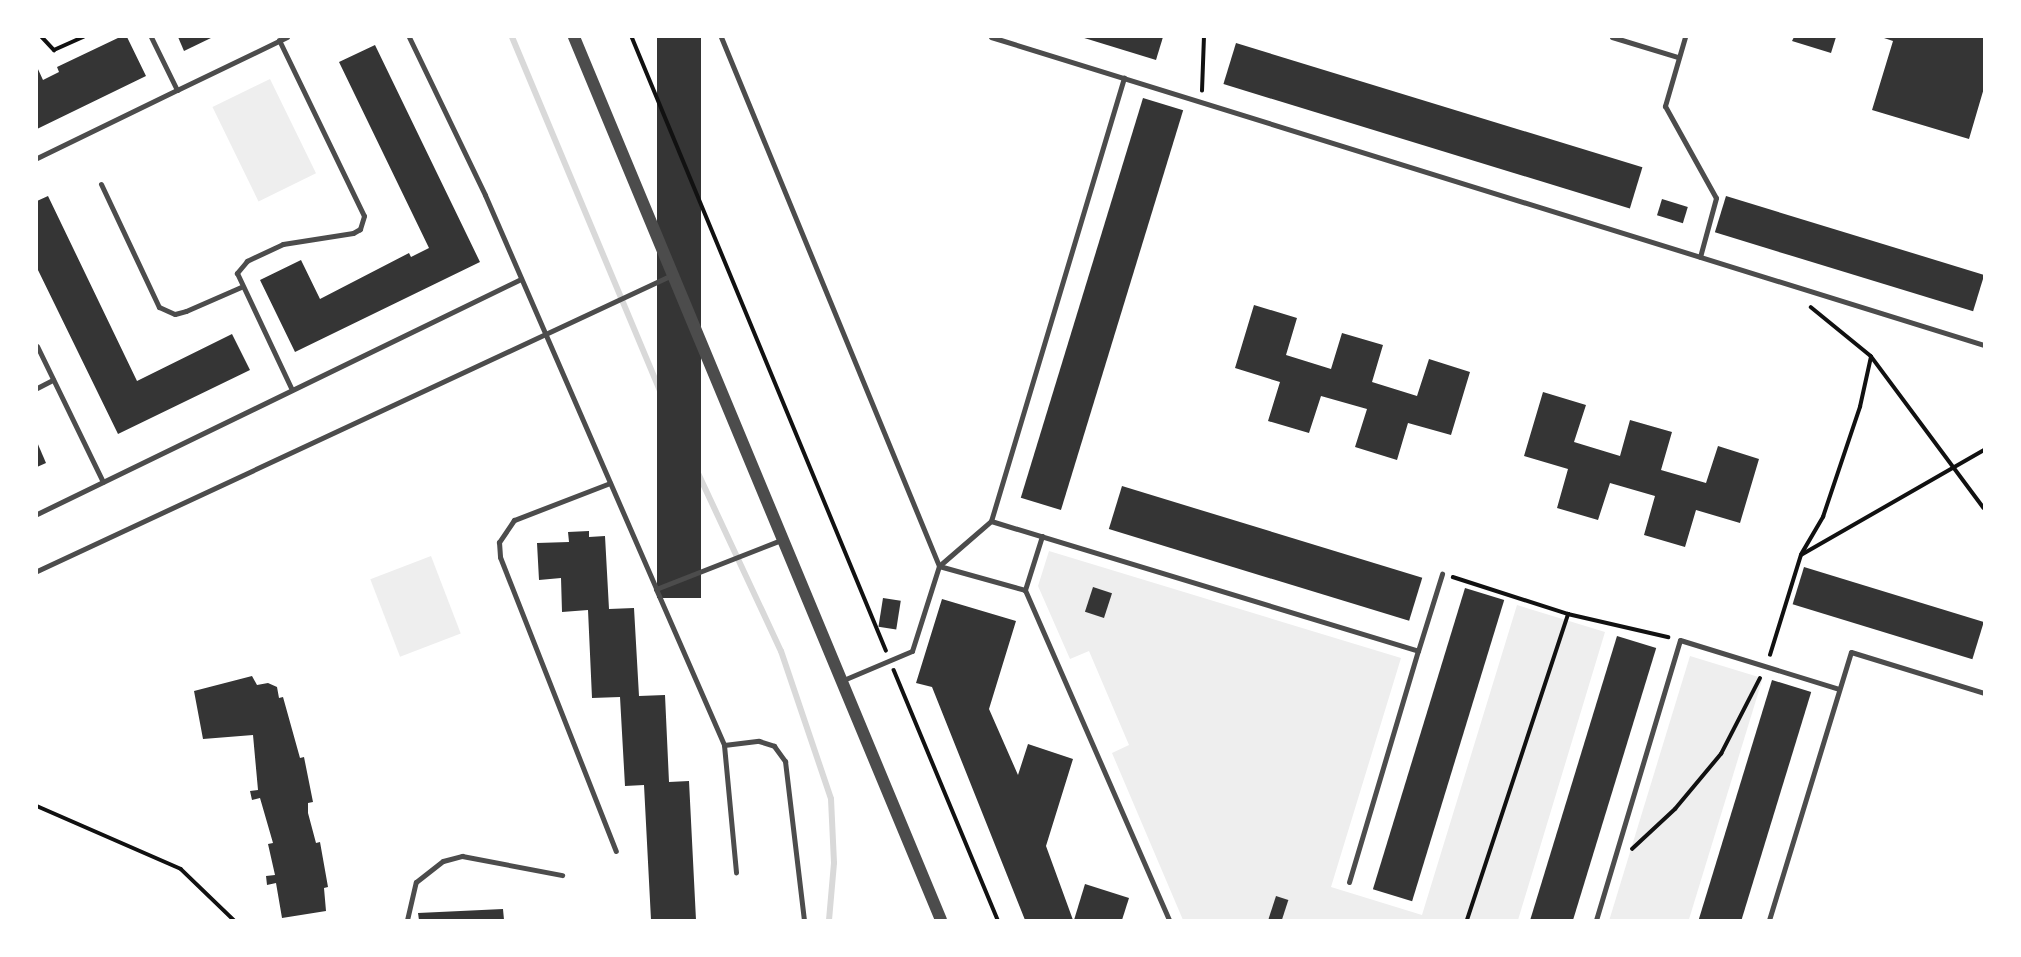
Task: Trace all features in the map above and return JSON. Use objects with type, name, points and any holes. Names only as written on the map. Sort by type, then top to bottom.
[{"type":"street","points":[[574,37],[839,682],[941,920]]},
{"type":"lane","points":[[151,37],[177,90]]},
{"type":"lane","points":[[37,158],[287,37]]},
{"type":"lane","points":[[409,37],[522,279],[724,745],[736,872]]},
{"type":"lane","points":[[721,37],[939,566]]},
{"type":"lane","points":[[991,37],[1984,345]]},
{"type":"lane","points":[[1612,37],[1678,57]]},
{"type":"lane","points":[[1685,37],[1665,106],[1716,198],[1700,257]]},
{"type":"lane","points":[[279,40],[361,209],[363,223],[353,233],[283,244],[247,261],[237,273],[292,390]]},
{"type":"lane","points":[[839,682],[912,651],[939,566],[991,521],[1124,78]]},
{"type":"lane","points":[[102,184],[159,307],[175,314],[242,287]]},
{"type":"lane","points":[[37,571],[672,275]]},
{"type":"lane","points":[[37,514],[522,279]]},
{"type":"lane","points":[[37,346],[103,482]]},
{"type":"lane","points":[[37,388],[53,380]]},
{"type":"lane","points":[[610,483],[514,520],[499,542],[500,557],[616,851]]},
{"type":"lane","points":[[991,521],[1418,651]]},
{"type":"lane","points":[[1042,537],[1025,590],[1169,920]]},
{"type":"lane","points":[[656,589],[781,540]]},
{"type":"lane","points":[[939,566],[1025,590]]},
{"type":"lane","points":[[1349,882],[1442,574]]},
{"type":"lane","points":[[1596,920],[1680,640],[1839,689]]},
{"type":"lane","points":[[1769,920],[1851,652],[1984,693]]},
{"type":"lane","points":[[724,745],[759,741],[774,746],[785,761],[804,920]]},
{"type":"lane","points":[[407,920],[416,882],[443,860],[462,856],[562,875]]},
{"type":"path","points":[[42,37],[54,50],[83,37]]},
{"type":"path","points":[[632,37],[998,920]]},
{"type":"path","points":[[1201,102],[1204,37]]},
{"type":"path","points":[[1780,281],[1871,356],[1984,508]]},
{"type":"path","points":[[1612,865],[1675,809],[1721,754],[1766,666],[1801,555],[1823,517],[1860,407],[1871,356]]},
{"type":"path","points":[[1801,555],[1984,450]]},
{"type":"path","points":[[1442,574],[1568,614],[1680,640]]},
{"type":"path","points":[[1467,920],[1568,614]]},
{"type":"path","points":[[37,806],[181,869],[234,920]]},
{"type":"shaded area","points":[[270,79],[316,173],[259,201],[212,107]]},
{"type":"shaded area","points":[[1049,551],[1401,658],[1331,887],[1422,915],[1517,605],[1605,632],[1518,920],[1183,920],[1112,753],[1129,745],[1089,651],[1070,659],[1038,586]]},
{"type":"shaded area","points":[[431,556],[461,633],[400,657],[370,579]]},
{"type":"shaded area","points":[[1690,656],[1763,678],[1689,920],[1609,920]]},
{"type":"building","points":[[120,37],[127,37],[146,76],[37,129],[37,67],[43,80],[59,72],[57,67]]},
{"type":"building","points":[[178,37],[213,37],[184,51]]},
{"type":"building","points":[[657,37],[701,37],[701,598],[657,598]]},
{"type":"building","points":[[1081,37],[1163,37],[1156,60]]},
{"type":"building","points":[[1794,37],[1836,37],[1831,53],[1792,41]]},
{"type":"building","points":[[1881,37],[1984,37],[1984,88],[1969,139],[1872,110],[1893,41]]},
{"type":"building","points":[[1236,43],[1642,167],[1630,208],[1223,84]]},
{"type":"building","points":[[375,45],[480,262],[295,352],[260,280],[301,260],[320,299],[409,253],[411,257],[429,248],[339,62]]},
{"type":"building","points":[[1143,98],[1183,110],[1061,510],[1021,498]]},
{"type":"building","points":[[48,196],[137,381],[232,334],[250,370],[118,434],[37,268],[37,201]]},
{"type":"building","points":[[1726,196],[1984,275],[1973,311],[1715,232]]},
{"type":"building","points":[[1662,199],[1688,207],[1683,223],[1657,215]]},
{"type":"building","points":[[1254,305],[1297,318],[1286,355],[1331,369],[1342,333],[1383,345],[1372,382],[1417,396],[1429,359],[1470,372],[1451,435],[1408,423],[1397,460],[1355,447],[1367,409],[1321,396],[1309,433],[1268,421],[1280,382],[1235,368]]},
{"type":"building","points":[[1543,392],[1586,405],[1574,442],[1620,456],[1630,420],[1672,432],[1661,470],[1706,483],[1718,446],[1759,459],[1740,523],[1696,510],[1685,547],[1644,535],[1655,496],[1610,483],[1598,520],[1557,508],[1568,469],[1524,456]]},
{"type":"building","points":[[37,442],[46,463],[37,467]]},
{"type":"building","points":[[1122,486],[1422,578],[1409,621],[1109,529]]},
{"type":"building","points":[[589,531],[589,537],[605,536],[609,609],[634,608],[639,696],[665,695],[669,782],[689,781],[696,920],[651,920],[644,785],[625,786],[620,697],[592,698],[588,610],[562,612],[561,578],[539,580],[537,543],[569,542],[568,532]]},
{"type":"building","points":[[1804,567],[1984,622],[1972,659],[1793,604]]},
{"type":"building","points":[[1093,587],[1112,593],[1104,618],[1085,612]]},
{"type":"building","points":[[1465,588],[1504,600],[1412,901],[1373,889]]},
{"type":"building","points":[[883,598],[901,601],[896,629],[878,627]]},
{"type":"building","points":[[942,599],[1016,621],[989,709],[1018,775],[1028,744],[1073,759],[1046,846],[1073,920],[1025,920],[932,687],[916,683]]},
{"type":"building","points":[[1617,636],[1656,648],[1573,920],[1530,920]]},
{"type":"building","points":[[252,676],[257,685],[268,683],[277,687],[279,698],[283,697],[300,758],[304,757],[313,802],[308,803],[308,813],[316,843],[320,842],[328,887],[324,888],[326,911],[282,918],[276,883],[267,885],[266,876],[275,875],[268,844],[273,843],[260,798],[252,800],[250,791],[258,790],[253,735],[203,739],[194,691]]},
{"type":"building","points":[[1772,680],[1811,692],[1741,920],[1699,920]]},
{"type":"building","points":[[1085,884],[1129,898],[1122,920],[1074,920]]},
{"type":"building","points":[[1276,896],[1288,900],[1282,920],[1269,919]]},
{"type":"building","points":[[503,909],[504,920],[419,920],[418,913]]},
{"type":"waterway","points":[[512,37],[662,396],[781,651],[831,799],[834,863],[829,920]]}]
